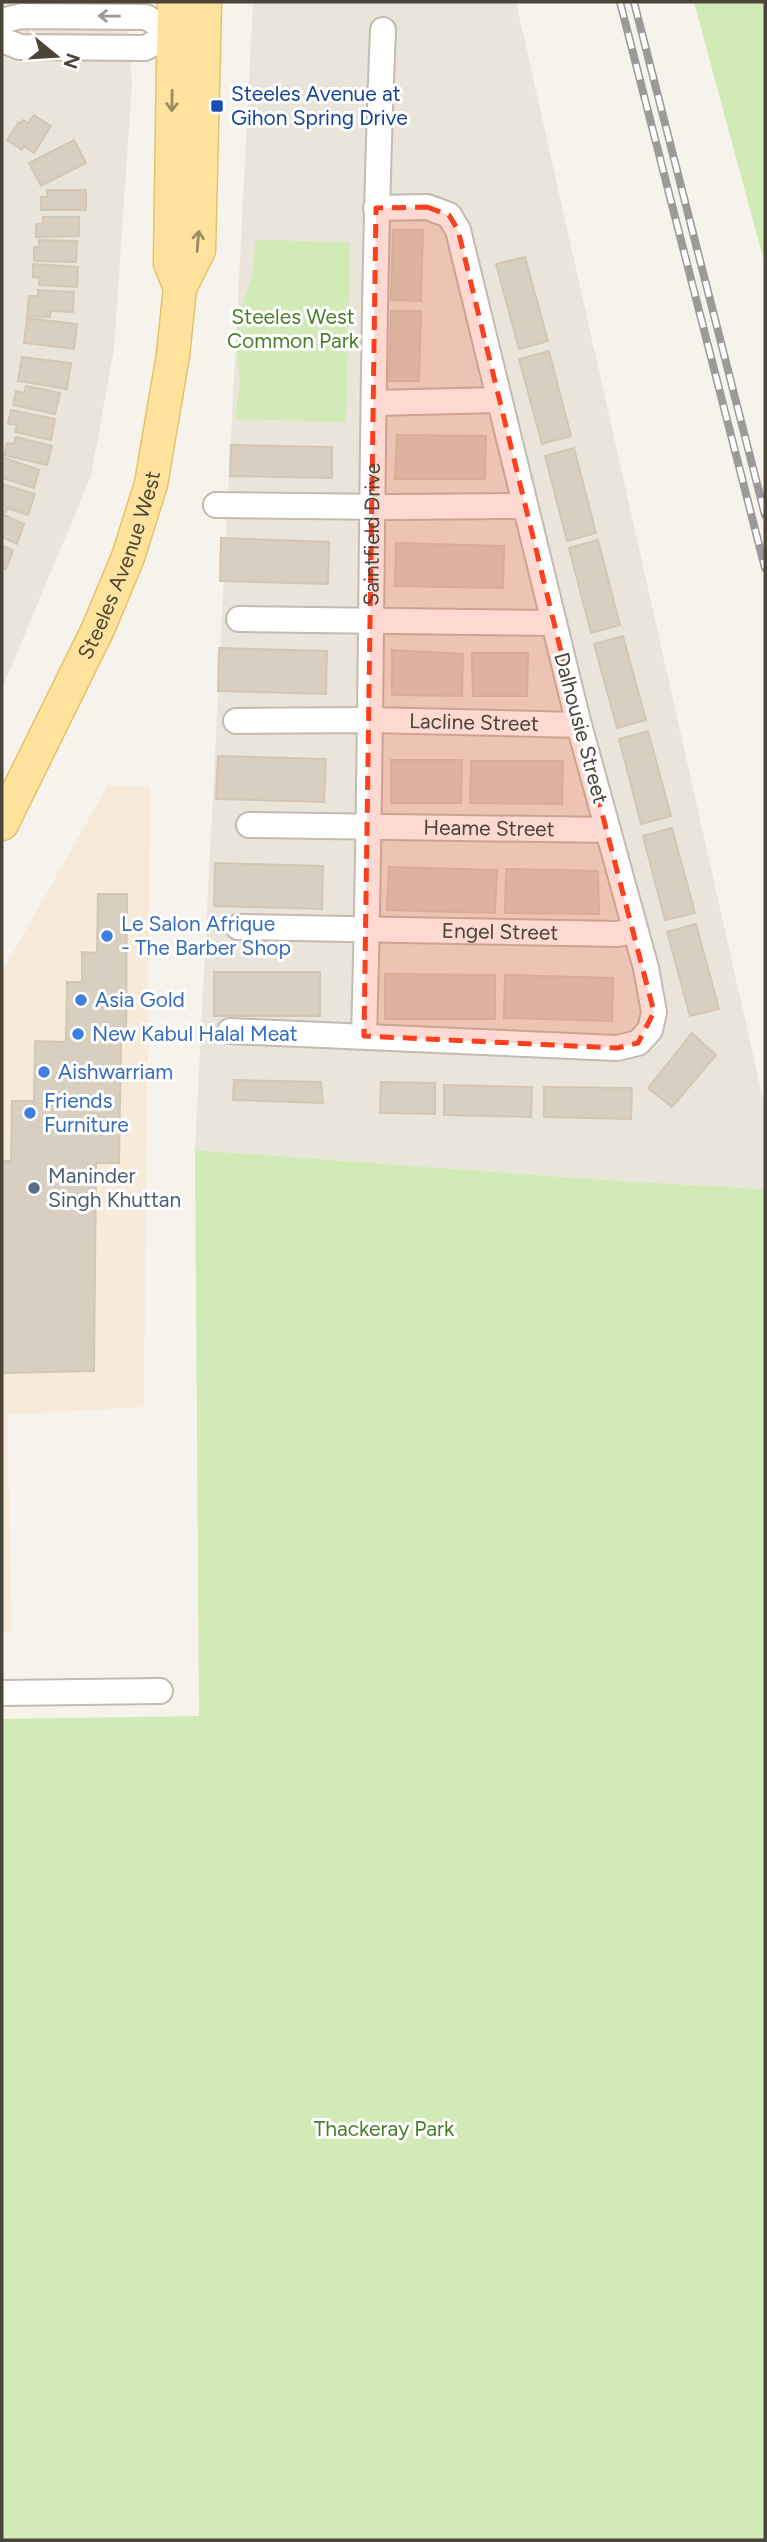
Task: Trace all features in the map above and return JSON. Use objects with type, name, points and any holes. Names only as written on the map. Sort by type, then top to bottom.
[{"type":"main road","name":"Steeles Avenue West","points":[[174,2],[170,263],[180,288]]},
{"type":"main road","name":"Steeles Avenue West","points":[[2,824],[40,743],[70,689],[128,557],[151,484],[173,355],[180,288],[199,250],[205,2]]},
{"type":"street","points":[[2,21],[21,16],[146,17],[173,33],[204,34]]},
{"type":"street","name":"Saintfield Drive","points":[[364,1036],[376,208],[383,30]]},
{"type":"street","points":[[2,40],[20,47],[145,48],[173,33]]},
{"type":"street","name":"Dalhousie Street","points":[[230,1031],[617,1048],[638,1043],[650,1030],[654,1012],[646,968],[579,725],[457,230],[449,215],[427,206],[376,208]]},
{"type":"street","points":[[375,403],[498,400]]},
{"type":"street","points":[[216,505],[525,506]]},
{"type":"street","points":[[239,620],[554,623]]},
{"type":"street","name":"Lacline Street","points":[[236,720],[579,725]]},
{"type":"street","name":"Heame Street","points":[[249,825],[608,830]]},
{"type":"street","name":"Engel Street","points":[[238,927],[618,934],[634,930]]},
{"type":"street","points":[[2,1693],[160,1691]]},
{"type":"highlighted area","points":[[427,207],[449,215],[458,230],[579,725],[654,1012],[638,1043],[617,1048],[364,1036],[376,208]]},
{"type":"shaded area","points":[[2,2],[125,2],[132,82],[114,349],[91,476],[2,689]]},
{"type":"shaded area","points":[[253,2],[516,2],[765,1108],[765,1189],[195,1150]]},
{"type":"shaded area","points":[[469,365],[485,366],[487,384],[468,382]]},
{"type":"shaded area","points":[[108,785],[150,787],[144,1407],[7,1415],[12,1631],[2,1632],[2,972]]},
{"type":"green space","points":[[694,2],[765,2],[765,265]]},
{"type":"green space","name":"Steeles West Common Park","points":[[255,240],[350,242],[346,422],[235,419],[240,383],[236,344],[238,314],[253,275]]},
{"type":"green space","name":"Thackeray Park","points":[[195,1150],[765,1189],[765,2540],[2,2540],[2,1719],[199,1716]]},
{"type":"building","points":[[34,115],[51,126],[34,153],[24,146],[22,150],[7,140],[19,122],[23,120],[28,123]]},
{"type":"building","points":[[74,140],[86,163],[41,186],[29,163]]},
{"type":"building","points":[[47,190],[86,190],[86,210],[41,210],[41,197],[47,197]]},
{"type":"building","points":[[43,217],[79,217],[79,236],[36,237],[36,224],[43,224]]},
{"type":"building","points":[[393,230],[423,230],[421,301],[391,300]]},
{"type":"building","points":[[39,240],[77,241],[76,262],[34,261],[34,247],[39,247]]},
{"type":"building","points":[[525,257],[548,341],[519,349],[496,264]]},
{"type":"building","points":[[33,264],[78,267],[77,287],[39,285],[40,278],[33,277]]},
{"type":"building","points":[[38,290],[74,292],[73,312],[51,311],[50,317],[27,316],[29,296],[38,296]]},
{"type":"building","points":[[391,311],[421,311],[419,381],[389,381]]},
{"type":"building","points":[[27,318],[77,324],[74,349],[24,343]]},
{"type":"building","points":[[549,351],[571,436],[542,444],[519,359]]},
{"type":"building","points":[[22,357],[71,363],[67,389],[18,381]]},
{"type":"building","points":[[26,386],[60,393],[55,414],[13,405],[16,391],[24,393]]},
{"type":"building","points":[[11,410],[55,419],[51,440],[15,432],[17,425],[8,424]]},
{"type":"building","points":[[397,435],[486,436],[485,479],[395,479]]},
{"type":"building","points":[[16,437],[52,446],[47,465],[4,455],[7,443],[14,444]]},
{"type":"building","points":[[231,445],[332,447],[332,478],[230,476]]},
{"type":"building","points":[[574,448],[596,533],[567,541],[545,456]]},
{"type":"building","points":[[2,457],[39,470],[34,488],[2,478]]},
{"type":"building","points":[[2,484],[35,494],[28,515],[7,508],[6,512],[2,511]]},
{"type":"building","points":[[2,514],[24,524],[17,544],[2,537]]},
{"type":"building","points":[[221,538],[329,542],[328,584],[220,581]]},
{"type":"building","points":[[598,540],[620,625],[591,633],[569,548]]},
{"type":"building","points":[[396,543],[504,546],[503,588],[395,586]]},
{"type":"building","points":[[2,546],[13,550],[6,569],[2,568]]},
{"type":"building","points":[[623,636],[646,720],[617,728],[594,644]]},
{"type":"building","points":[[219,648],[327,651],[326,694],[218,691]]},
{"type":"building","points":[[392,650],[463,654],[462,696],[392,695]]},
{"type":"building","points":[[472,653],[528,653],[527,696],[473,696]]},
{"type":"building","points":[[648,731],[671,816],[641,824],[619,739]]},
{"type":"building","points":[[218,756],[326,759],[324,802],[216,799]]},
{"type":"building","points":[[391,760],[462,760],[461,803],[391,803]]},
{"type":"building","points":[[471,761],[563,761],[562,804],[470,803]]},
{"type":"building","points":[[672,828],[695,913],[665,920],[643,836]]},
{"type":"building","points":[[215,863],[323,866],[322,909],[214,906]]},
{"type":"building","points":[[389,867],[497,870],[495,913],[387,910]]},
{"type":"building","points":[[506,869],[598,871],[599,914],[505,913]]},
{"type":"building","points":[[98,894],[127,894],[126,1043],[121,1043],[119,1163],[96,1163],[94,1371],[2,1373],[2,1161],[11,1161],[12,1101],[34,1101],[35,1041],[66,1042],[67,982],[82,982],[82,952],[97,953]]},
{"type":"building","points":[[696,924],[719,1009],[690,1016],[667,932]]},
{"type":"building","points":[[214,972],[320,972],[320,1016],[214,1016]]},
{"type":"building","points":[[385,974],[495,975],[495,1019],[385,1019]]},
{"type":"building","points":[[505,975],[613,978],[612,1021],[504,1018]]},
{"type":"building","points":[[692,1033],[716,1055],[672,1107],[648,1088]]},
{"type":"building","points":[[234,1080],[321,1082],[323,1103],[233,1100]]},
{"type":"building","points":[[381,1082],[435,1083],[435,1114],[380,1113]]},
{"type":"building","points":[[444,1085],[532,1087],[531,1117],[444,1115]]},
{"type":"building","points":[[544,1087],[632,1088],[631,1119],[544,1117]]},
{"type":"railway","points":[[620,2],[765,568]]},
{"type":"railway","points":[[634,2],[765,515]]},
{"type":"place","name":"Steeles Avenue at Gihon Spring Drive","points":[[217,106]]},
{"type":"place","name":"Le Salon Afrique - The Barber Shop","points":[[107,936]]},
{"type":"place","name":"Asia Gold","points":[[81,1000]]},
{"type":"place","name":"New Kabul Halal Meat","points":[[78,1034]]},
{"type":"place","name":"Aishwarriam","points":[[44,1072]]},
{"type":"place","name":"Friends Furniture","points":[[30,1113]]},
{"type":"place","name":"Maninder Singh Khuttan","points":[[34,1188]]}]
